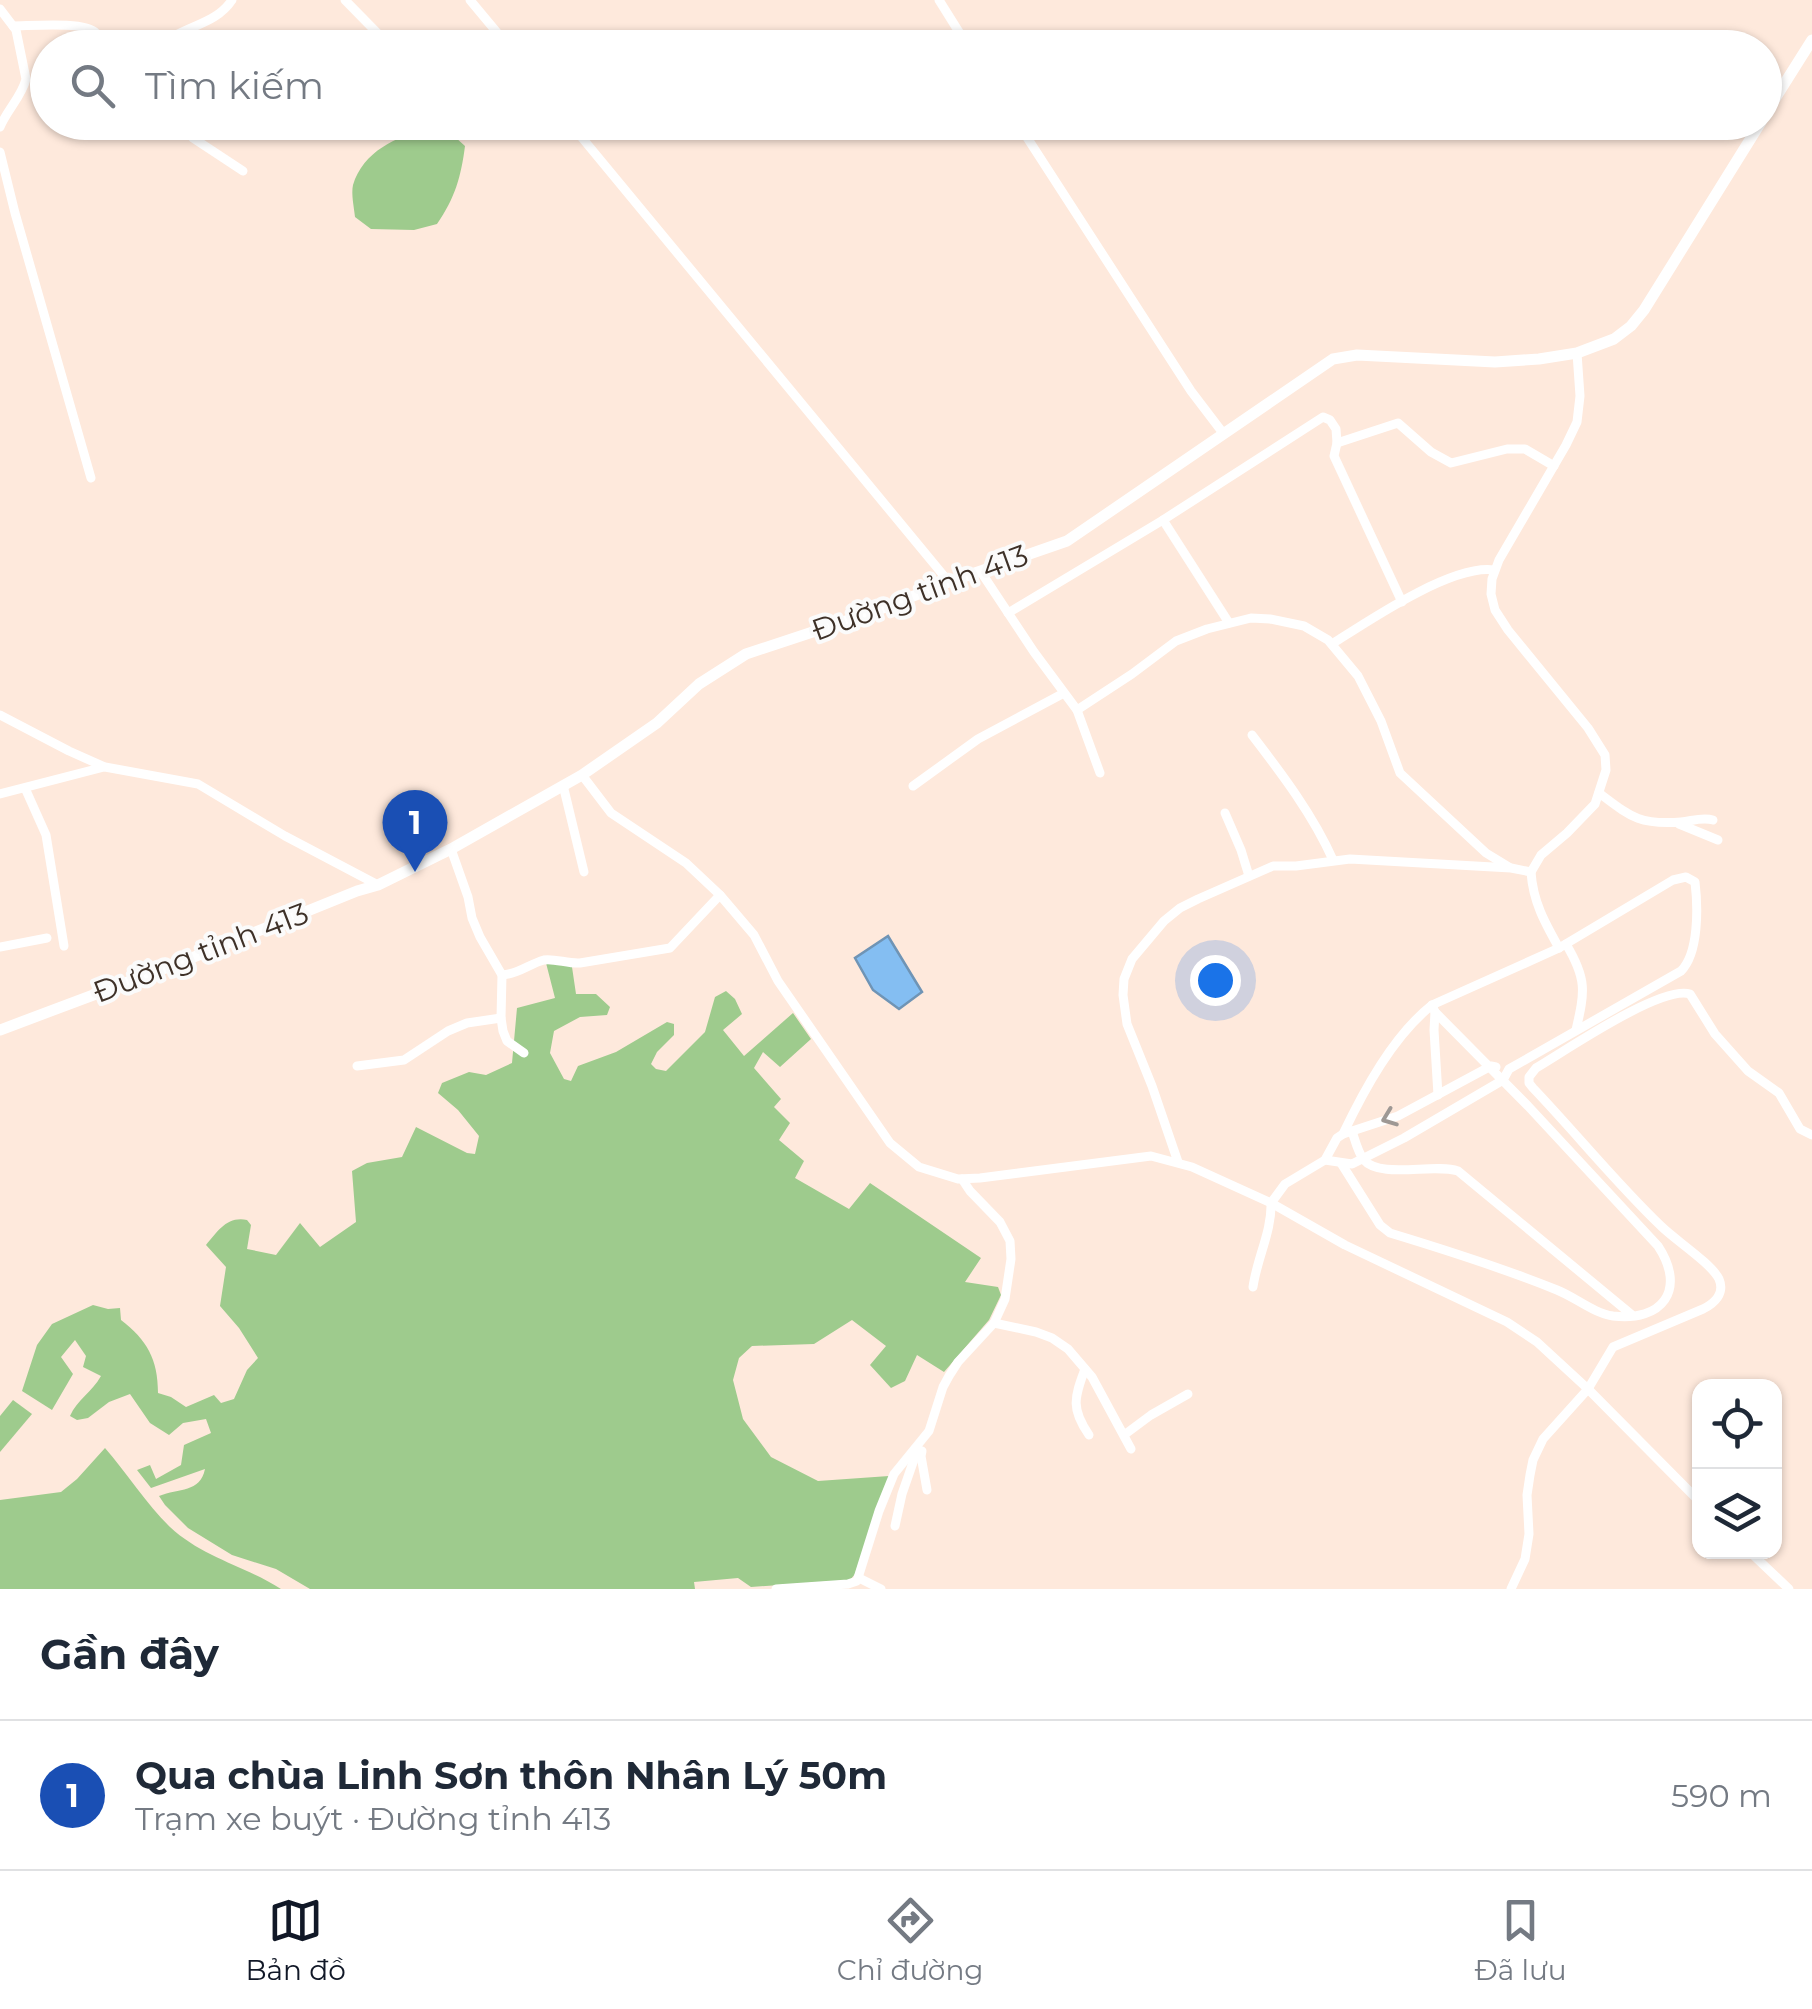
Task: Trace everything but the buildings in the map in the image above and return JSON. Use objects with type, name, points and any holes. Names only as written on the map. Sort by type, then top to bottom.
[{"type":"main road","points":[[1782,88],[1812,40]]},
{"type":"main road","name":"Đường tỉnh 413","points":[[0,1030],[378,885],[451,849],[582,774],[657,724],[699,684],[746,654],[1067,541],[1333,359],[1382,355],[1495,362],[1539,359],[1577,353],[1614,339],[1644,310],[1749,140]]},
{"type":"street","points":[[183,30],[211,21],[232,0]]},
{"type":"street","points":[[344,0],[374,30]]},
{"type":"street","points":[[470,0],[495,30]]},
{"type":"street","points":[[938,0],[957,30]]},
{"type":"street","points":[[0,9],[14,26],[26,79],[0,127]]},
{"type":"street","points":[[14,26],[76,26],[94,30]]},
{"type":"street","points":[[196,140],[243,171]]},
{"type":"street","points":[[584,140],[949,582]]},
{"type":"street","points":[[1029,140],[1223,434]]},
{"type":"street","points":[[0,152],[91,478]]},
{"type":"street","points":[[1576,1030],[1583,998],[1582,970],[1538,910],[1531,872],[1540,855],[1594,804],[1606,770],[1605,754],[1508,630],[1495,610],[1491,594],[1494,570],[1577,422],[1577,353]]},
{"type":"street","points":[[1008,613],[1323,418],[1336,429],[1334,456],[1402,602]]},
{"type":"street","points":[[1337,443],[1398,423],[1431,452],[1451,463],[1507,449],[1525,449],[1554,466]]},
{"type":"street","points":[[1163,520],[1228,623]]},
{"type":"street","points":[[1332,644],[1442,580],[1481,568],[1494,570]]},
{"type":"street","points":[[981,572],[1077,710],[1100,773]]},
{"type":"street","points":[[1077,710],[1176,641],[1228,623],[1251,618],[1288,622],[1314,631],[1332,644],[1362,684],[1386,732],[1400,773],[1486,853],[1512,868]]},
{"type":"street","points":[[912,786],[978,738],[1064,693]]},
{"type":"street","points":[[0,715],[105,767],[198,784],[378,885]]},
{"type":"street","points":[[1252,735],[1333,860]]},
{"type":"street","points":[[67,778],[69,751]]},
{"type":"street","points":[[0,794],[105,767]]},
{"type":"street","points":[[582,774],[611,813],[686,863],[754,934],[778,980],[890,1143],[918,1167],[962,1178],[1151,1156],[1178,1162],[1270,1203],[1345,1245],[1507,1322],[1537,1342],[1588,1389],[1692,1494]]},
{"type":"street","points":[[563,785],[584,872]]},
{"type":"street","points":[[25,788],[46,836],[64,946]]},
{"type":"street","points":[[1599,793],[1631,817],[1643,821],[1713,820]]},
{"type":"street","points":[[1224,813],[1248,876]]},
{"type":"street","points":[[1676,822],[1718,840]]},
{"type":"street","points":[[451,849],[472,918],[502,975],[501,1018],[507,1040],[524,1052]]},
{"type":"street","points":[[1178,1162],[1127,1024],[1123,995],[1124,978],[1132,959],[1164,921],[1180,908],[1274,866],[1368,859],[1531,872]]},
{"type":"street","points":[[1325,1160],[1352,1164],[1404,1138],[1504,1080],[1509,1069],[1686,966],[1694,940],[1695,882],[1686,877],[1673,880],[1563,946],[1418,1018],[1370,1081],[1347,1132]]},
{"type":"street","points":[[502,975],[546,960],[580,963],[670,948],[720,896]]},
{"type":"street","points":[[0,946],[47,938]]},
{"type":"street","points":[[1510,1589],[1528,1546],[1527,1495],[1532,1460],[1544,1439],[1588,1389],[1613,1346],[1714,1304],[1720,1282],[1708,1266],[1660,1226],[1533,1088],[1531,1073],[1634,1010],[1672,993],[1685,992],[1714,1034],[1748,1071],[1779,1092],[1800,1129],[1812,1135]]},
{"type":"street","points":[[1341,1164],[1384,1230],[1546,1286],[1614,1316],[1646,1312],[1668,1296],[1672,1286],[1669,1263],[1658,1246],[1434,1008]]},
{"type":"street","points":[[1434,1008],[1438,1095]]},
{"type":"street","points":[[357,1066],[404,1060],[448,1031],[467,1023],[501,1018]]},
{"type":"street","points":[[1253,1287],[1271,1219],[1270,1203],[1285,1184],[1325,1160],[1337,1138],[1384,1122],[1491,1066],[1509,1069]]},
{"type":"street","points":[[1347,1132],[1369,1165],[1458,1172],[1632,1315]]},
{"type":"street","points":[[776,1589],[852,1584],[859,1578],[886,1492],[900,1465],[930,1432],[944,1386],[958,1362],[994,1324],[1005,1298],[1012,1248],[1000,1222],[962,1178]]},
{"type":"street","points":[[994,1324],[1016,1326],[1052,1338],[1068,1349],[1086,1370],[1131,1448]]},
{"type":"street","points":[[1086,1370],[1075,1410],[1089,1436]]},
{"type":"street","points":[[1124,1434],[1188,1394]]},
{"type":"street","points":[[921,1442],[928,1490]]},
{"type":"street","points":[[896,1526],[902,1494],[921,1442]]},
{"type":"street","points":[[1757,1559],[1789,1589]]},
{"type":"street","points":[[859,1578],[881,1589]]},
{"type":"green space","points":[[396,140],[458,140],[465,146],[456,187],[437,224],[414,230],[371,229],[355,217],[352,189],[358,173],[382,147]]},
{"type":"green space","points":[[553,960],[572,967],[576,994],[596,994],[610,1007],[607,1015],[580,1017],[554,1031],[550,1053],[564,1079],[571,1081],[578,1066],[616,1052],[667,1022],[674,1024],[674,1035],[651,1064],[666,1071],[705,1032],[715,997],[726,991],[742,1014],[723,1030],[744,1056],[793,1013],[811,1039],[780,1067],[763,1052],[754,1068],[781,1099],[774,1107],[790,1123],[779,1140],[804,1161],[795,1178],[849,1209],[870,1183],[981,1258],[965,1282],[998,1287],[1001,1295],[989,1320],[944,1372],[917,1355],[905,1381],[891,1388],[870,1365],[886,1346],[852,1320],[814,1344],[752,1346],[739,1358],[733,1380],[743,1419],[771,1457],[818,1481],[889,1476],[850,1580],[751,1587],[738,1578],[694,1582],[695,1589],[310,1589],[276,1569],[232,1555],[188,1528],[165,1505],[159,1496],[194,1486],[205,1469],[151,1488],[137,1470],[150,1465],[156,1479],[181,1465],[184,1445],[211,1433],[206,1419],[183,1423],[169,1435],[150,1423],[130,1394],[109,1402],[88,1418],[77,1420],[70,1416],[101,1376],[83,1367],[86,1356],[75,1340],[61,1357],[73,1374],[52,1410],[22,1391],[37,1345],[52,1324],[93,1305],[120,1308],[121,1320],[149,1351],[158,1393],[186,1407],[214,1395],[221,1403],[234,1399],[247,1370],[258,1358],[220,1306],[226,1267],[206,1245],[223,1226],[240,1219],[251,1225],[247,1249],[276,1255],[300,1223],[320,1247],[356,1222],[352,1171],[367,1163],[402,1157],[416,1127],[475,1154],[479,1136],[438,1093],[442,1083],[469,1072],[486,1075],[512,1063],[517,1008],[555,998],[546,963]]},
{"type":"green space","points":[[13,1400],[32,1414],[0,1452],[0,1416]]},
{"type":"green space","points":[[105,1448],[182,1537],[281,1589],[0,1589],[0,1500],[61,1492]]},
{"type":"water","points":[[888,936],[922,992],[899,1009],[873,990],[855,958]]},
{"type":"place","name":"Qua chùa Linh Sơn thôn Nhân Lý 50m","points":[[415,872]]}]
